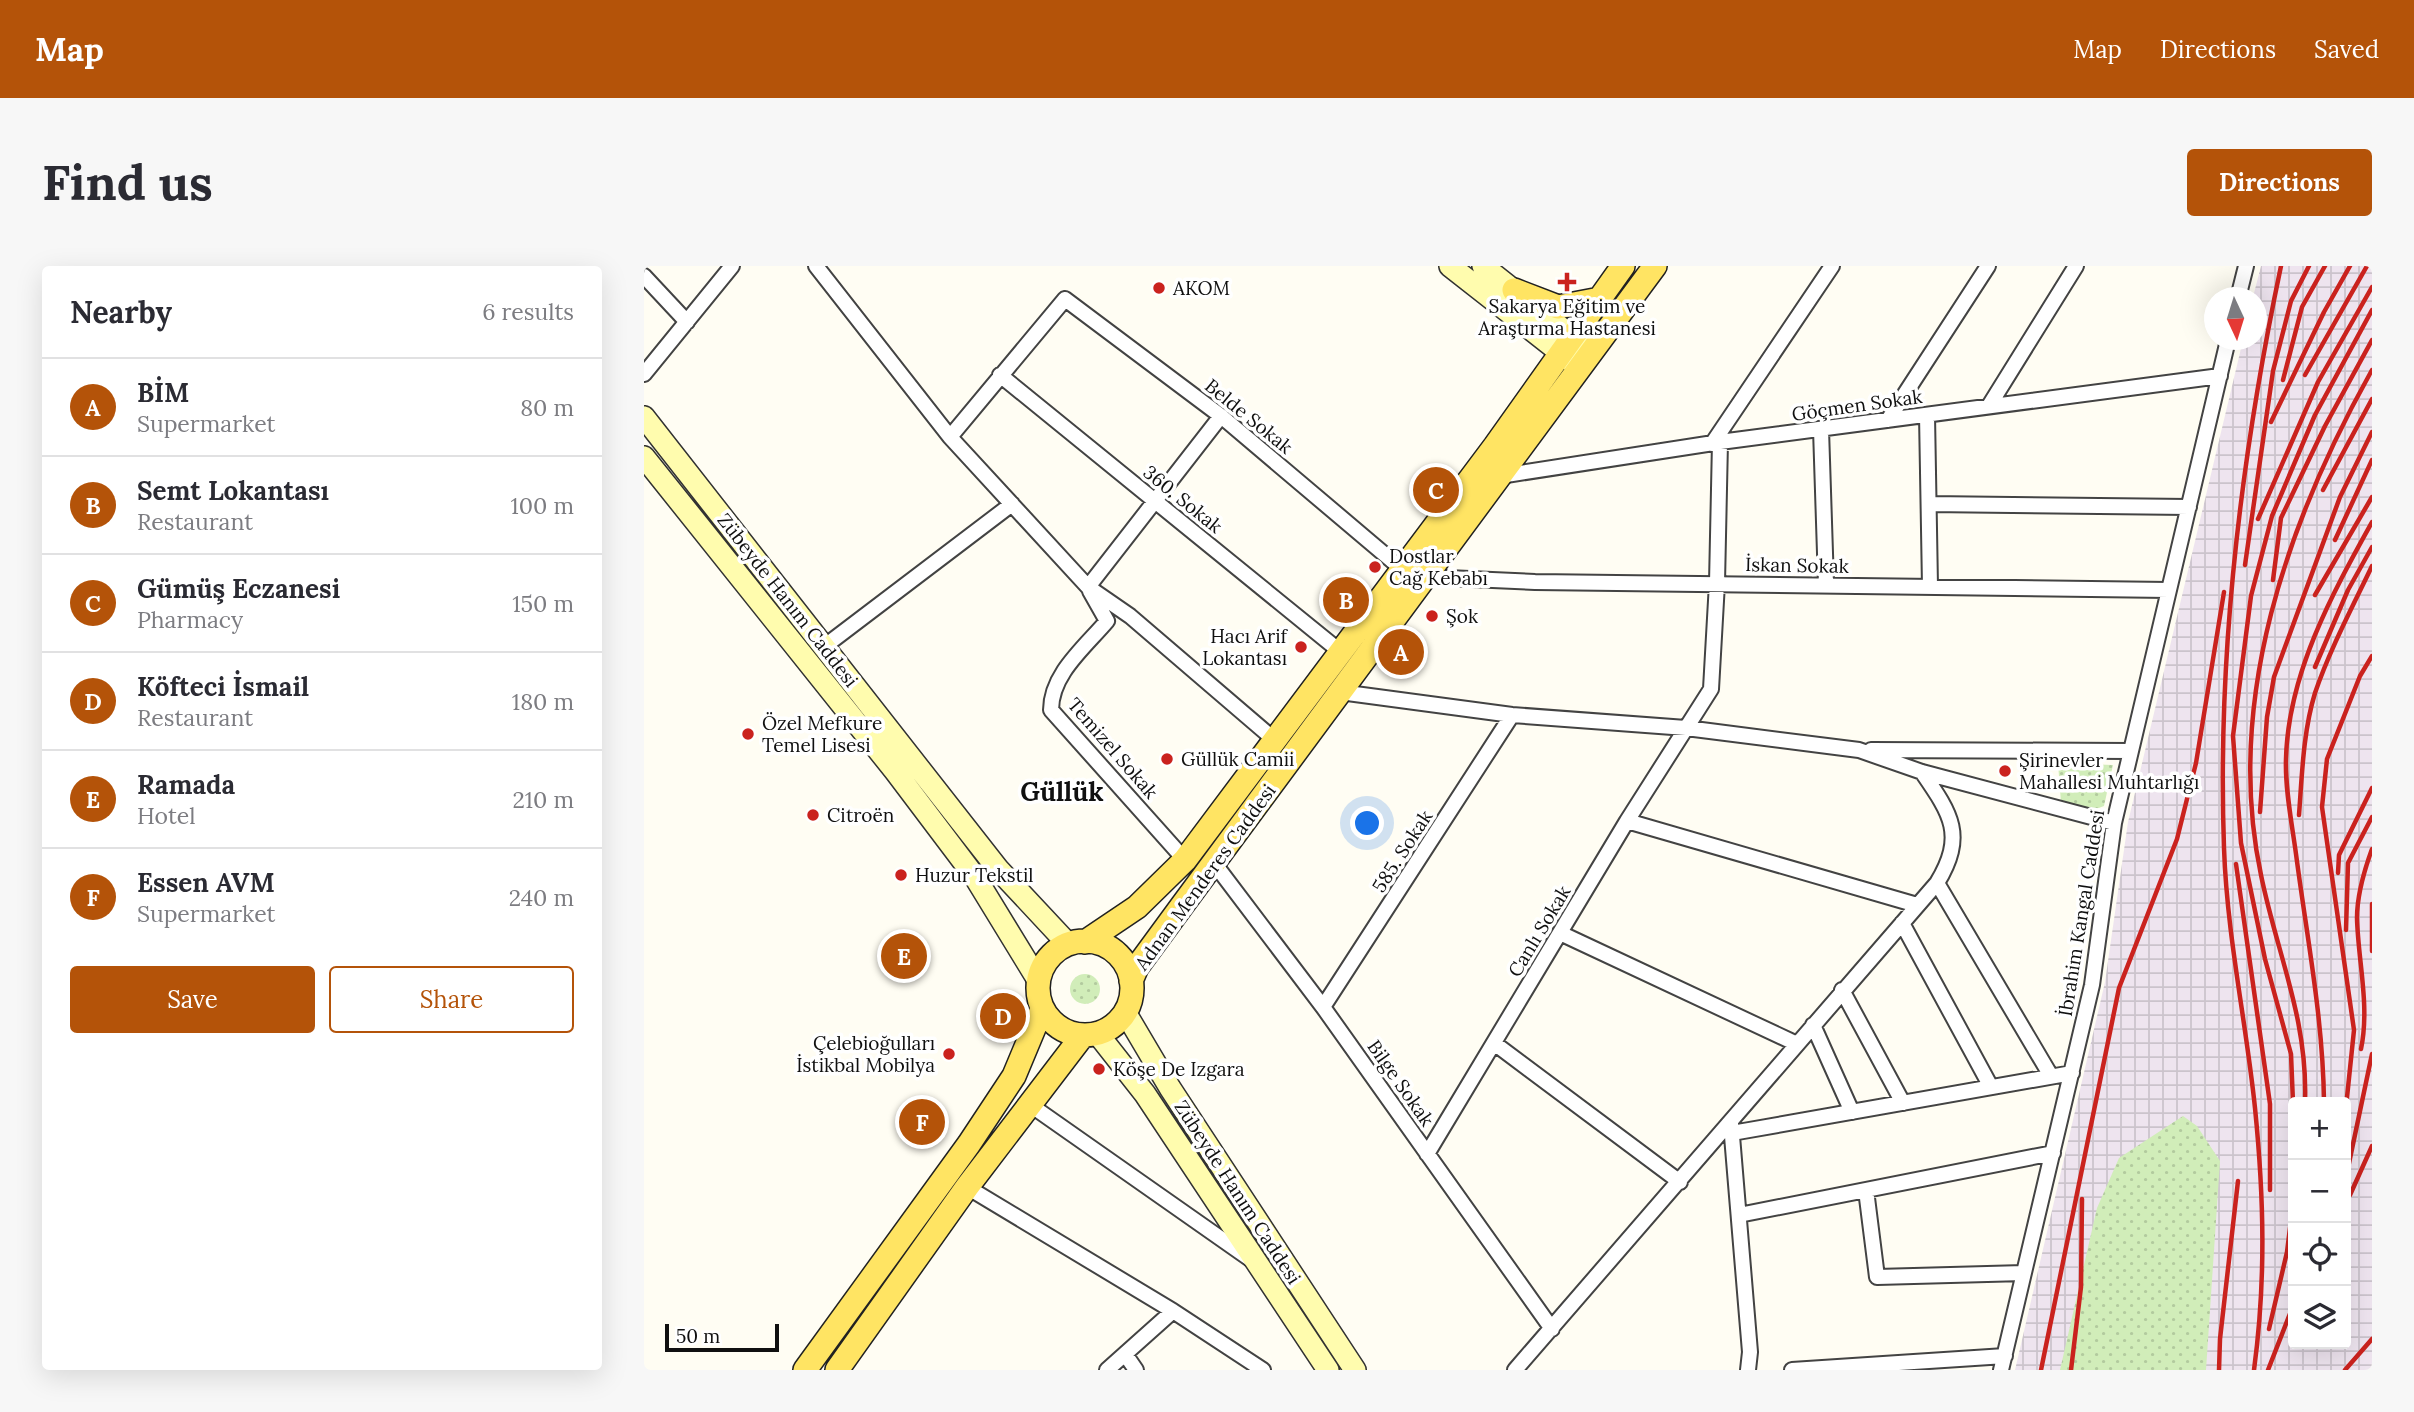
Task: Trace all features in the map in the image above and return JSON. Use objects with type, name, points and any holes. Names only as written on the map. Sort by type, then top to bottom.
[{"type":"main road","points":[[1450,266],[1521,323],[1537,340],[1544,354],[1531,394]]},
{"type":"main road","points":[[1483,266],[1514,290],[1566,345]]},
{"type":"main road","name":"Adnan Menderes Caddesi","points":[[1131,981],[1143,958],[1340,692],[1531,394],[1623,266]]},
{"type":"main road","name":"Adnan Menderes Caddesi","points":[[1077,943],[1137,906],[1185,860],[1342,653],[1500,476],[1655,266]]},
{"type":"main road","points":[[1514,290],[1558,307],[1600,299]]},
{"type":"main road","points":[[1521,323],[1566,345],[1586,359]]},
{"type":"main road","name":"Zübeyde Hanım Caddesi","points":[[644,417],[998,869],[1077,943]]},
{"type":"main road","name":"Zübeyde Hanım Caddesi","points":[[644,457],[959,856],[1001,915],[1038,980]]},
{"type":"main road","points":[[805,1370],[1007,1087],[1031,1042],[1042,1009],[1038,980],[1052,955],[1077,943],[1110,948],[1122,959],[1132,990],[1125,1012],[1107,1030],[1090,1034],[1063,1030],[1042,1009]]},
{"type":"main road","name":"Zübeyde Hanım Caddesi","points":[[1125,1012],[1162,1076],[1355,1370]]},
{"type":"main road","points":[[837,1370],[1028,1104],[1090,1034]]},
{"type":"main road","name":"Zübeyde Hanım Caddesi","points":[[1090,1034],[1145,1094],[1328,1370]]},
{"type":"street","points":[[644,374],[732,266]]},
{"type":"street","points":[[816,266],[950,437],[1088,587],[1130,616],[1277,742]]},
{"type":"street","points":[[1716,443],[1832,266]]},
{"type":"street","points":[[1888,420],[1988,266]]},
{"type":"street","points":[[1989,407],[2076,266]]},
{"type":"street","points":[[2241,287],[2246,266]]},
{"type":"street","points":[[644,276],[687,322]]},
{"type":"street","name":"Belde Sokak","points":[[1000,375],[1065,299],[1221,416],[1414,573]]},
{"type":"street","name":"İbrahim Kangal Caddesi","points":[[2003,1363],[2092,985],[2114,823],[2226,350]]},
{"type":"street","points":[[950,437],[1000,375]]},
{"type":"street","name":"360. Sokak","points":[[1000,375],[1342,653]]},
{"type":"street","name":"Göçmen Sokak","points":[[1500,476],[1716,443],[2220,376]]},
{"type":"street","points":[[1927,415],[1930,586]]},
{"type":"street","points":[[1088,587],[1221,416]]},
{"type":"street","points":[[1821,429],[1826,584]]},
{"type":"street","name":"Canlı Sokak","points":[[1427,1154],[1627,821],[1711,689],[1717,583],[1716,443]]},
{"type":"street","points":[[825,646],[1012,504]]},
{"type":"street","points":[[1928,504],[2189,507]]},
{"type":"street","name":"İskan Sokak","points":[[1414,573],[1535,582],[2169,590]]},
{"type":"street","name":"Temizel Sokak","points":[[1088,587],[1107,621],[1065,670],[1051,693],[1051,710],[1185,860]]},
{"type":"street","points":[[1340,692],[1512,715],[1686,728],[1859,750],[2131,751]]},
{"type":"street","name":"585. Sokak","points":[[1323,1007],[1512,715]]},
{"type":"street","points":[[1859,750],[1922,772],[2114,823]]},
{"type":"street","points":[[1515,1370],[1680,1182],[1732,1128],[1842,990],[1937,883],[1951,861],[1953,834],[1947,809],[1922,772]]},
{"type":"street","points":[[1627,821],[1917,905]]},
{"type":"street","name":"Bilge Sokak","points":[[1214,863],[1323,1007],[1552,1329]]},
{"type":"street","points":[[1937,883],[2051,1076]]},
{"type":"street","points":[[1902,922],[1991,1087]]},
{"type":"street","points":[[1560,933],[1797,1044]]},
{"type":"street","points":[[1842,990],[1903,1103]]},
{"type":"street","points":[[1813,1025],[1852,1112]]},
{"type":"street","points":[[1494,1043],[1680,1182]]},
{"type":"street","points":[[1732,1128],[1852,1112],[2072,1073]]},
{"type":"street","points":[[1028,1104],[1257,1264]]},
{"type":"street","points":[[1732,1128],[1750,1352],[1748,1370]]},
{"type":"street","points":[[1739,1215],[2053,1153]]},
{"type":"street","points":[[967,1187],[1173,1311],[1263,1370]]},
{"type":"street","points":[[1866,1190],[1877,1277],[2024,1273]]},
{"type":"street","points":[[1107,1370],[1173,1311]]},
{"type":"street","points":[[1125,1354],[1136,1370]]},
{"type":"street","points":[[1792,1370],[2003,1363]]},
{"type":"shaded area","points":[[2261,266],[2372,266],[2372,1370],[2015,1370],[2105,982],[2128,822],[2241,350],[2267,350],[2267,287],[2256,287]]},
{"type":"green space","points":[[2058,763],[2113,765],[2104,806],[2088,812],[2061,803]]},
{"type":"green space","points":[[1085,974],[1096,978],[1100,989],[1096,1000],[1085,1004],[1074,1000],[1070,989],[1074,978]]},
{"type":"green space","points":[[2183,1116],[2197,1126],[2220,1161],[2206,1370],[2060,1370],[2097,1208],[2119,1158]]},
{"type":"railway","points":[[2254,1370],[2262,1272],[2262,1207],[2255,1108],[2226,881],[2224,702],[2228,628],[2244,482],[2254,410],[2281,266]]},
{"type":"railway","points":[[2245,565],[2273,371],[2291,301],[2309,266]]},
{"type":"railway","points":[[2283,380],[2302,307],[2325,266]]},
{"type":"railway","points":[[2271,422],[2324,312],[2350,266]]},
{"type":"railway","points":[[2305,375],[2367,266]]},
{"type":"railway","points":[[2258,519],[2318,382],[2372,287]]},
{"type":"railway","points":[[2293,1097],[2291,1054],[2265,959],[2241,843],[2233,736],[2251,596],[2272,516],[2315,415],[2372,310]]},
{"type":"railway","points":[[2273,580],[2281,518],[2325,426],[2372,340]]},
{"type":"railway","points":[[2305,1097],[2305,1072],[2297,1015],[2261,875],[2252,809],[2251,744],[2258,678],[2271,614],[2290,550],[2314,488],[2372,370]]},
{"type":"railway","points":[[2323,490],[2372,399]]},
{"type":"railway","points":[[2260,812],[2267,717],[2274,677],[2340,497],[2372,432]]},
{"type":"railway","points":[[2335,540],[2372,460]]},
{"type":"railway","points":[[2315,595],[2372,497]]},
{"type":"railway","points":[[2324,1097],[2318,1009],[2289,807],[2286,759],[2289,727],[2304,666],[2328,606],[2372,522]]},
{"type":"railway","points":[[2315,667],[2348,590],[2372,547]]},
{"type":"railway","points":[[2299,815],[2305,738],[2315,693],[2334,645],[2372,566]]},
{"type":"railway","points":[[2041,1370],[2119,988],[2177,839],[2196,763],[2224,592]]},
{"type":"railway","points":[[2347,1097],[2354,1030],[2322,807],[2327,759],[2360,676],[2372,656]]},
{"type":"railway","points":[[2338,873],[2339,855],[2372,788]]},
{"type":"railway","points":[[2346,930],[2348,863],[2372,817]]},
{"type":"railway","points":[[2361,1049],[2364,1000],[2357,909],[2372,849]]},
{"type":"railway","points":[[2236,864],[2270,1104],[2270,1190]]},
{"type":"railway","points":[[2372,904],[2372,951]]},
{"type":"railway","points":[[2350,1160],[2372,1054]]},
{"type":"railway","points":[[2351,1193],[2372,1146]]},
{"type":"railway","points":[[2219,1370],[2220,1339],[2238,1181]]},
{"type":"railway","points":[[2071,1370],[2081,1287],[2082,1199]]},
{"type":"railway","points":[[2269,1329],[2287,1252],[2291,1223]]},
{"type":"railway","points":[[2268,1370],[2288,1319]]},
{"type":"railway","points":[[2345,1370],[2372,1339]]},
{"type":"place","name":"Sakarya Eğitim ve Araştırma Hastanesi","points":[[1567,282]]},
{"type":"place","name":"AKOM","points":[[1159,288]]},
{"type":"place","name":"Gümüş Eczanesi","points":[[1436,490]]},
{"type":"place","name":"Dostlar Cağ Kebabı","points":[[1375,567]]},
{"type":"place","name":"Semt Lokantası","points":[[1346,600]]},
{"type":"place","name":"Şok","points":[[1432,616]]},
{"type":"place","name":"Hacı Arif Lokantası","points":[[1301,647]]},
{"type":"place","name":"BİM","points":[[1401,652]]},
{"type":"place","name":"Özel Mefkure Temel Lisesi","points":[[748,734]]},
{"type":"place","name":"Güllük Camii","points":[[1167,759]]},
{"type":"place","name":"Şirinevler Mahallesi Muhtarlığı","points":[[2005,771]]},
{"type":"place","name":"Citroën","points":[[813,815]]},
{"type":"place","name":"Huzur Tekstil","points":[[901,875]]},
{"type":"place","name":"Ramada","points":[[904,956]]},
{"type":"place","name":"Köfteci İsmail","points":[[1003,1016]]},
{"type":"place","name":"Çelebioğulları İstikbal Mobilya","points":[[949,1054]]},
{"type":"place","name":"Köşe De Izgara","points":[[1099,1069]]},
{"type":"place","name":"Essen AVM","points":[[922,1122]]},
{"type":"district","name":"Güllük","points":[[1062,791]]}]
